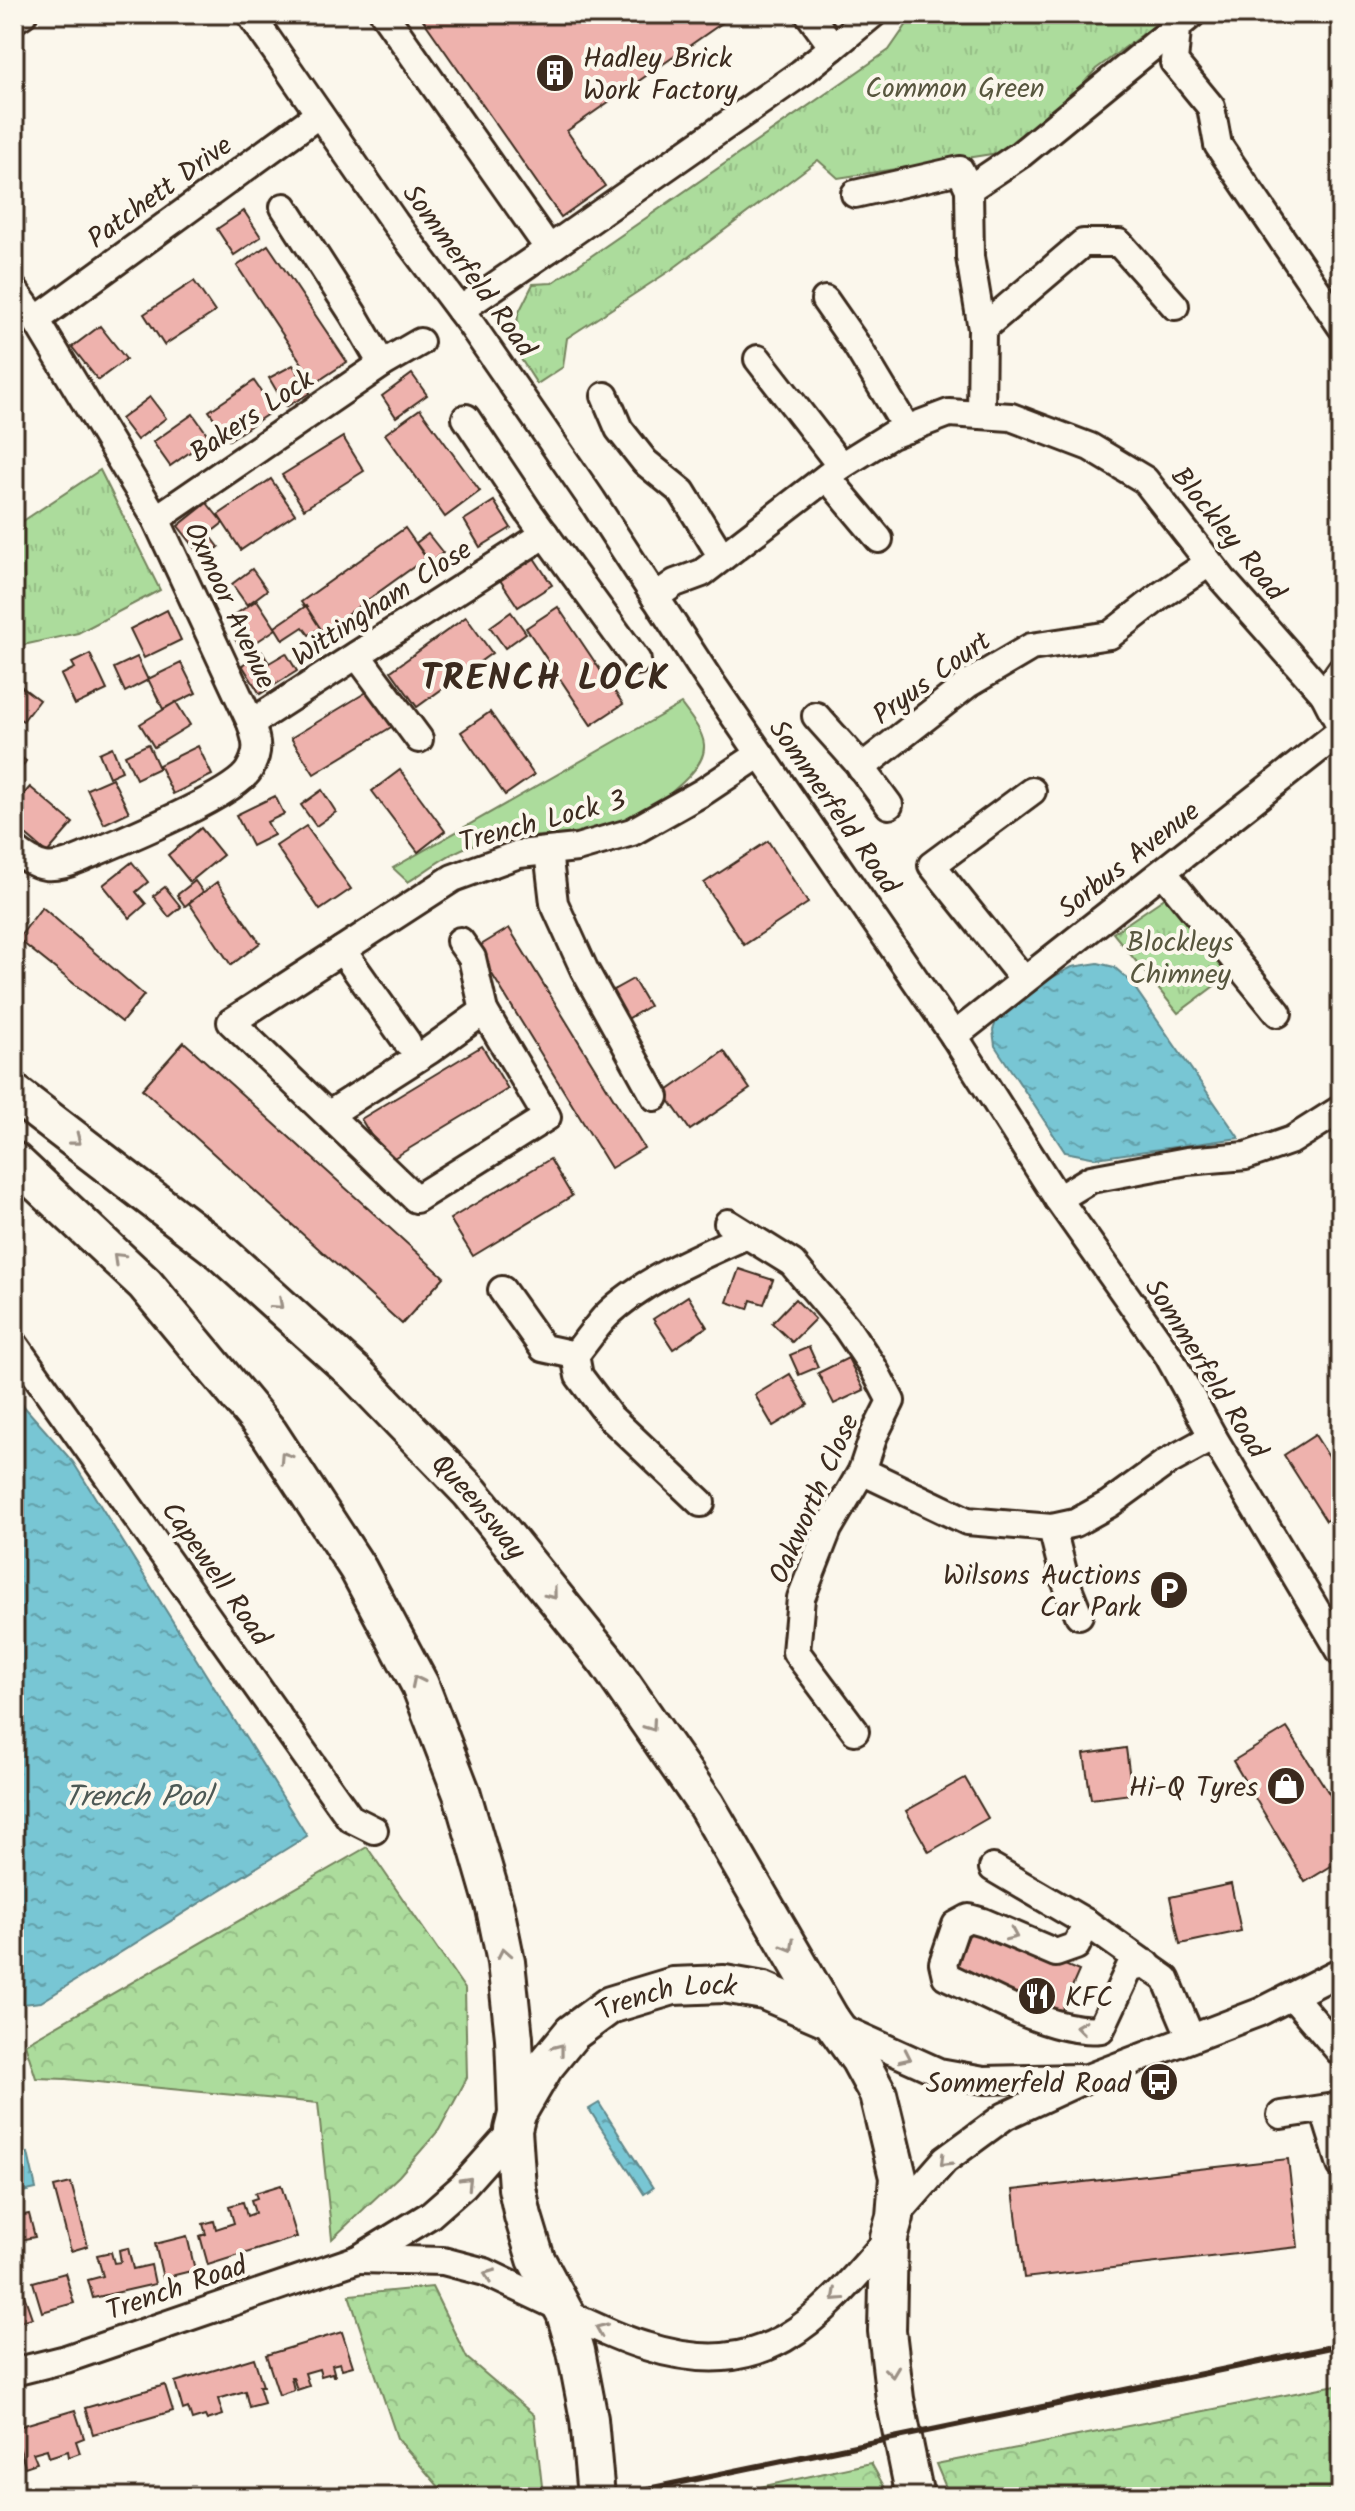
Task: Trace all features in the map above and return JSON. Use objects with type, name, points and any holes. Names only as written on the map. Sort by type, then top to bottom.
[{"type":"highway","name":"Queensway","points":[[14,1093],[216,1248],[357,1375],[470,1492],[607,1662],[706,1805],[833,2023]]},
{"type":"highway","points":[[14,1161],[145,1284],[269,1433],[358,1569],[420,1685],[462,1794],[495,1908],[506,1962],[514,2038],[517,2188],[536,2259],[562,2310],[576,2351],[589,2419],[596,2497]]},
{"type":"highway","name":"Trench Lock","points":[[515,2122],[545,2066],[572,2033],[610,2005],[635,1997],[673,1986],[724,1984],[764,1991],[833,2023]]},
{"type":"highway","points":[[833,2023],[859,2059],[878,2094],[898,2177],[892,2227],[887,2331],[895,2399],[915,2497]]},
{"type":"street","points":[[14,20],[23,14]]},
{"type":"street","name":"Sommerfeld Road","points":[[250,14],[592,500],[760,754],[954,1036],[1058,1199],[1168,1355],[1341,1652]]},
{"type":"street","points":[[384,14],[549,249]]},
{"type":"street","points":[[809,14],[833,47]]},
{"type":"street","points":[[460,310],[801,73],[873,14]]},
{"type":"street","points":[[855,194],[964,180],[1021,154],[1184,21]]},
{"type":"street","points":[[1184,21],[1174,62],[1211,107],[1218,145],[1341,326]]},
{"type":"street","name":"Patchett Drive","points":[[36,320],[319,114]]},
{"type":"street","points":[[964,180],[970,257],[982,329],[981,415]]},
{"type":"street","points":[[284,207],[382,364]]},
{"type":"street","points":[[982,329],[1083,243],[1119,243],[1175,306]]},
{"type":"street","name":"Oxmoor Avenue","points":[[14,290],[36,320],[156,519],[251,723],[258,746],[248,773],[210,799],[59,867],[42,866],[14,849]]},
{"type":"street","points":[[825,300],[907,429]]},
{"type":"street","name":"Bakers Lock","points":[[156,519],[382,364],[420,342]]},
{"type":"street","points":[[758,359],[787,393],[879,539]]},
{"type":"street","points":[[605,396],[619,429],[645,462],[682,492],[722,557]]},
{"type":"street","name":"Blockley Road","points":[[655,597],[675,583],[702,573],[834,472],[891,435],[949,413],[1011,417],[1090,447],[1145,480],[1209,563],[1324,694],[1341,729]]},
{"type":"street","points":[[466,418],[528,511],[637,661]]},
{"type":"street","name":"Wittingham Close","points":[[251,723],[357,655],[552,543]]},
{"type":"street","name":"Pryus Court","points":[[861,768],[968,684],[1018,654],[1031,647],[1110,635],[1209,563]]},
{"type":"street","points":[[357,655],[419,739]]},
{"type":"street","points":[[1324,694],[1341,670]]},
{"type":"street","points":[[816,716],[889,805]]},
{"type":"street","name":"Sorbus Avenue","points":[[954,1036],[1341,729]]},
{"type":"street","name":"Trench Lock 3","points":[[328,1115],[231,1022],[453,878],[519,854],[577,848],[632,832],[703,792],[760,754]]},
{"type":"street","points":[[1024,980],[932,865],[1032,791]]},
{"type":"street","points":[[548,851],[554,903],[584,969],[655,1097]]},
{"type":"street","points":[[1163,872],[1278,1013]]},
{"type":"street","points":[[460,941],[472,958],[484,1011],[547,1117],[416,1199],[328,1115],[430,1050],[484,1011]]},
{"type":"street","points":[[342,950],[407,1042]]},
{"type":"street","points":[[1058,1199],[1091,1179],[1187,1161],[1246,1156],[1292,1140],[1341,1109]]},
{"type":"street","name":"Oakworth Close","points":[[575,1355],[607,1315],[652,1282],[737,1229],[792,1263],[846,1327],[891,1401],[874,1435],[862,1471],[828,1529],[801,1598],[796,1652],[855,1731]]},
{"type":"street","points":[[502,1290],[543,1348],[575,1355],[579,1376],[610,1417],[701,1503]]},
{"type":"street","name":"Capewell Road","points":[[14,1344],[350,1818],[374,1830]]},
{"type":"street","points":[[862,1471],[967,1521],[1052,1528],[1075,1523],[1109,1504],[1164,1464],[1213,1437]]},
{"type":"street","points":[[1052,1528],[1065,1580],[1079,1615]]},
{"type":"street","points":[[993,1868],[1087,1923],[1166,1979],[1191,2038]]},
{"type":"street","points":[[1087,1923],[1076,1946],[1056,1953],[969,1918],[956,1925],[943,1963],[946,1976],[1060,2025],[1101,2029],[1130,1967],[1147,1964]]},
{"type":"street","points":[[358,2259],[443,2261],[485,2272],[644,2346],[687,2357],[721,2359],[770,2347],[801,2327],[844,2290],[945,2160],[1005,2116],[1090,2077],[1260,2012],[1341,1971]]},
{"type":"street","points":[[1293,1997],[1341,2053]]},
{"type":"street","points":[[833,2023],[939,2072],[984,2080],[1090,2077]]},
{"type":"street","points":[[1281,2115],[1332,2108],[1341,2165]]},
{"type":"street","points":[[358,2259],[430,2215],[463,2186],[515,2122]]},
{"type":"street","name":"Trench Road","points":[[14,2372],[66,2359],[358,2259]]},
{"type":"green space","name":"Common Green","points":[[914,14],[1170,14],[1096,69],[1062,108],[998,153],[838,178],[818,160],[671,270],[567,338],[563,367],[537,384],[515,350],[518,314],[533,284],[552,283],[889,50]]},
{"type":"green space","points":[[100,470],[160,590],[78,633],[14,647],[14,527]]},
{"type":"green space","points":[[681,704],[701,734],[704,752],[694,771],[649,809],[623,822],[596,830],[472,845],[408,882],[393,868]]},
{"type":"green space","name":"Blockleys Chimney","points":[[1172,893],[1237,969],[1178,1013],[1113,933]]},
{"type":"green space","points":[[367,1847],[465,1989],[467,2078],[439,2130],[399,2176],[332,2239],[318,2103],[36,2078],[25,2044]]},
{"type":"green space","points":[[432,2287],[467,2358],[534,2415],[543,2495],[412,2497],[439,2487],[397,2438],[349,2295]]},
{"type":"green space","points":[[1341,2384],[1341,2497],[950,2497],[936,2464]]},
{"type":"green space","points":[[871,2463],[890,2497],[714,2497]]},
{"type":"water","points":[[1098,963],[1114,967],[1130,981],[1239,1138],[1096,1158],[1065,1152],[995,1046],[993,1030],[997,1019],[1038,985],[1072,967]]},
{"type":"water","name":"Trench Pool","points":[[14,1395],[73,1462],[307,1836],[41,2002],[14,2005]]},
{"type":"water","points":[[599,2103],[653,2188],[644,2194],[589,2109]]},
{"type":"water","points":[[28,2153],[36,2189],[18,2193],[14,2156]]},
{"type":"building","name":"Hadley Brick Work Factory","points":[[419,14],[735,14],[567,131],[605,186],[561,217]]},
{"type":"building","points":[[244,211],[261,237],[234,255],[217,229]]},
{"type":"building","points":[[268,245],[347,362],[315,383],[237,266]]},
{"type":"building","points":[[194,281],[215,312],[164,345],[144,314]]},
{"type":"building","points":[[100,326],[126,359],[98,380],[72,347]]},
{"type":"building","points":[[293,365],[310,393],[286,407],[269,378]]},
{"type":"building","points":[[412,374],[427,395],[396,417],[382,396]]},
{"type":"building","points":[[254,381],[274,410],[229,440],[209,411]]},
{"type":"building","points":[[150,397],[166,418],[137,440],[121,419]]},
{"type":"building","points":[[420,409],[480,491],[445,517],[385,434]]},
{"type":"building","points":[[193,414],[210,438],[170,466],[153,442]]},
{"type":"building","points":[[343,437],[364,471],[304,509],[282,475]]},
{"type":"building","points":[[271,479],[295,514],[241,550],[218,515]]},
{"type":"building","points":[[494,501],[511,528],[480,547],[464,520]]},
{"type":"building","points":[[207,503],[223,523],[209,534],[219,547],[204,559],[178,526]]},
{"type":"building","points":[[405,528],[426,558],[323,632],[301,602]]},
{"type":"building","points":[[428,534],[443,553],[430,562],[416,543]]},
{"type":"building","points":[[534,558],[552,585],[518,607],[500,580]]},
{"type":"building","points":[[218,567],[224,579],[213,585],[206,573]]},
{"type":"building","points":[[252,569],[267,590],[247,605],[232,584]]},
{"type":"building","points":[[257,600],[276,629],[243,651],[233,636],[239,632],[230,618]]},
{"type":"building","points":[[306,606],[320,628],[309,635],[303,627],[283,640],[275,627]]},
{"type":"building","points":[[558,607],[623,704],[591,725],[526,628]]},
{"type":"building","points":[[167,610],[181,640],[144,658],[130,629]]},
{"type":"building","points":[[511,612],[526,633],[505,648],[490,627]]},
{"type":"building","points":[[466,617],[492,653],[417,707],[391,671]]},
{"type":"building","points":[[262,652],[269,663],[286,653],[297,671],[260,694],[242,665]]},
{"type":"building","points":[[90,654],[107,690],[75,705],[61,675],[75,668],[72,663]]},
{"type":"building","points":[[137,657],[148,680],[125,692],[114,668]]},
{"type":"building","points":[[181,663],[196,693],[163,709],[148,679]]},
{"type":"building","points":[[14,681],[39,700],[23,721],[14,715]]},
{"type":"building","points":[[370,690],[393,726],[314,774],[291,738]]},
{"type":"building","points":[[176,702],[190,725],[154,747],[140,724]]},
{"type":"building","points":[[490,712],[534,775],[505,795],[461,732]]},
{"type":"building","points":[[148,744],[159,768],[136,779],[125,755]]},
{"type":"building","points":[[198,746],[212,775],[173,794],[159,765]]},
{"type":"building","points":[[112,747],[122,771],[109,777],[99,753]]},
{"type":"building","points":[[14,752],[26,761],[14,779]]},
{"type":"building","points":[[400,770],[445,831],[418,852],[372,791]]},
{"type":"building","points":[[112,778],[129,812],[104,824],[87,789]]},
{"type":"building","points":[[30,787],[73,823],[47,853],[14,825],[14,805]]},
{"type":"building","points":[[322,790],[336,812],[316,826],[301,805]]},
{"type":"building","points":[[275,796],[284,814],[267,822],[274,835],[252,846],[236,815]]},
{"type":"building","points":[[306,826],[351,889],[320,910],[276,846]]},
{"type":"building","points":[[201,828],[223,855],[190,882],[168,855]]},
{"type":"building","points":[[768,841],[808,903],[744,945],[704,883]]},
{"type":"building","points":[[132,862],[148,882],[136,892],[146,904],[130,918],[103,885]]},
{"type":"building","points":[[195,881],[203,892],[185,906],[177,895]]},
{"type":"building","points":[[217,882],[260,943],[231,965],[189,903]]},
{"type":"building","points":[[165,887],[181,907],[169,917],[153,896]]},
{"type":"building","points":[[42,907],[144,995],[122,1022],[18,939]]},
{"type":"building","points":[[509,928],[644,1148],[611,1168],[476,948]]},
{"type":"building","points":[[633,979],[649,1006],[624,1021],[608,993]]},
{"type":"building","points":[[184,1042],[444,1277],[402,1324],[142,1089]]},
{"type":"building","points":[[482,1046],[508,1089],[387,1162],[361,1119]]},
{"type":"building","points":[[724,1051],[750,1089],[690,1130],[664,1093]]},
{"type":"building","points":[[550,1159],[572,1196],[473,1256],[450,1219]]},
{"type":"building","points":[[739,1269],[773,1280],[764,1304],[751,1300],[748,1309],[727,1302]]},
{"type":"building","points":[[688,1296],[707,1327],[673,1349],[653,1319]]},
{"type":"building","points":[[795,1299],[815,1319],[792,1342],[772,1323]]},
{"type":"building","points":[[809,1347],[818,1367],[799,1375],[790,1355]]},
{"type":"building","points":[[848,1358],[864,1390],[834,1404],[818,1373]]},
{"type":"building","points":[[790,1374],[808,1405],[773,1426],[755,1395]]},
{"type":"building","points":[[1315,1435],[1341,1476],[1341,1512],[1326,1521],[1284,1455]]},
{"type":"building","name":"Hi-Q Tyres","points":[[1287,1728],[1341,1812],[1341,1860],[1305,1882],[1233,1761]]},
{"type":"building","points":[[1126,1748],[1132,1794],[1091,1799],[1084,1754]]},
{"type":"building","points":[[965,1778],[988,1818],[929,1852],[906,1811]]},
{"type":"building","points":[[1231,1884],[1241,1931],[1180,1944],[1170,1897]]},
{"type":"building","name":"KFC","points":[[981,1929],[1079,1971],[1058,2019],[953,1974],[969,1935]]},
{"type":"building","points":[[1288,2159],[1298,2247],[1024,2278],[1013,2190]]},
{"type":"building","points":[[71,2183],[88,2246],[71,2251],[54,2187]]},
{"type":"building","points":[[281,2185],[297,2237],[208,2265],[200,2236],[206,2234],[203,2224],[214,2221],[216,2229],[234,2223],[229,2206],[243,2202],[247,2216],[255,2213],[251,2200],[257,2198],[255,2193]]},
{"type":"building","points":[[29,2214],[35,2237],[19,2240],[14,2217]]},
{"type":"building","points":[[187,2236],[195,2270],[163,2278],[155,2244]]},
{"type":"building","points":[[128,2248],[133,2269],[151,2265],[155,2284],[93,2298],[88,2280],[103,2276],[97,2255],[111,2252],[114,2263],[121,2262],[119,2250]]},
{"type":"building","points":[[65,2273],[74,2303],[42,2312],[33,2282]]},
{"type":"building","points":[[21,2286],[32,2318],[14,2323],[14,2288]]},
{"type":"building","points":[[342,2332],[353,2366],[342,2369],[340,2363],[332,2365],[335,2376],[332,2373],[321,2376],[319,2369],[305,2373],[309,2386],[297,2390],[291,2377],[294,2390],[279,2395],[266,2355]]},
{"type":"building","points":[[254,2358],[263,2386],[259,2386],[264,2403],[249,2407],[245,2391],[218,2399],[223,2415],[207,2420],[205,2416],[192,2420],[188,2408],[183,2410],[175,2382]]},
{"type":"building","points":[[165,2385],[173,2411],[93,2434],[85,2408]]},
{"type":"building","points":[[75,2410],[84,2438],[76,2441],[80,2453],[69,2457],[68,2451],[49,2457],[47,2449],[33,2453],[37,2463],[25,2467],[14,2428]]},
{"type":"railway","points":[[609,2497],[1341,2345]]},
{"type":"place","name":"Hadley Brick Work Factory","points":[[555,73]]},
{"type":"place","name":"Wilsons Auctions Car Park","points":[[1169,1590]]},
{"type":"place","name":"Hi-Q Tyres","points":[[1286,1786]]},
{"type":"place","name":"KFC","points":[[1037,1996]]},
{"type":"place","name":"Sommerfeld Road","points":[[1159,2082]]},
{"type":"district","name":"TRENCH LOCK","points":[[546,676]]}]
